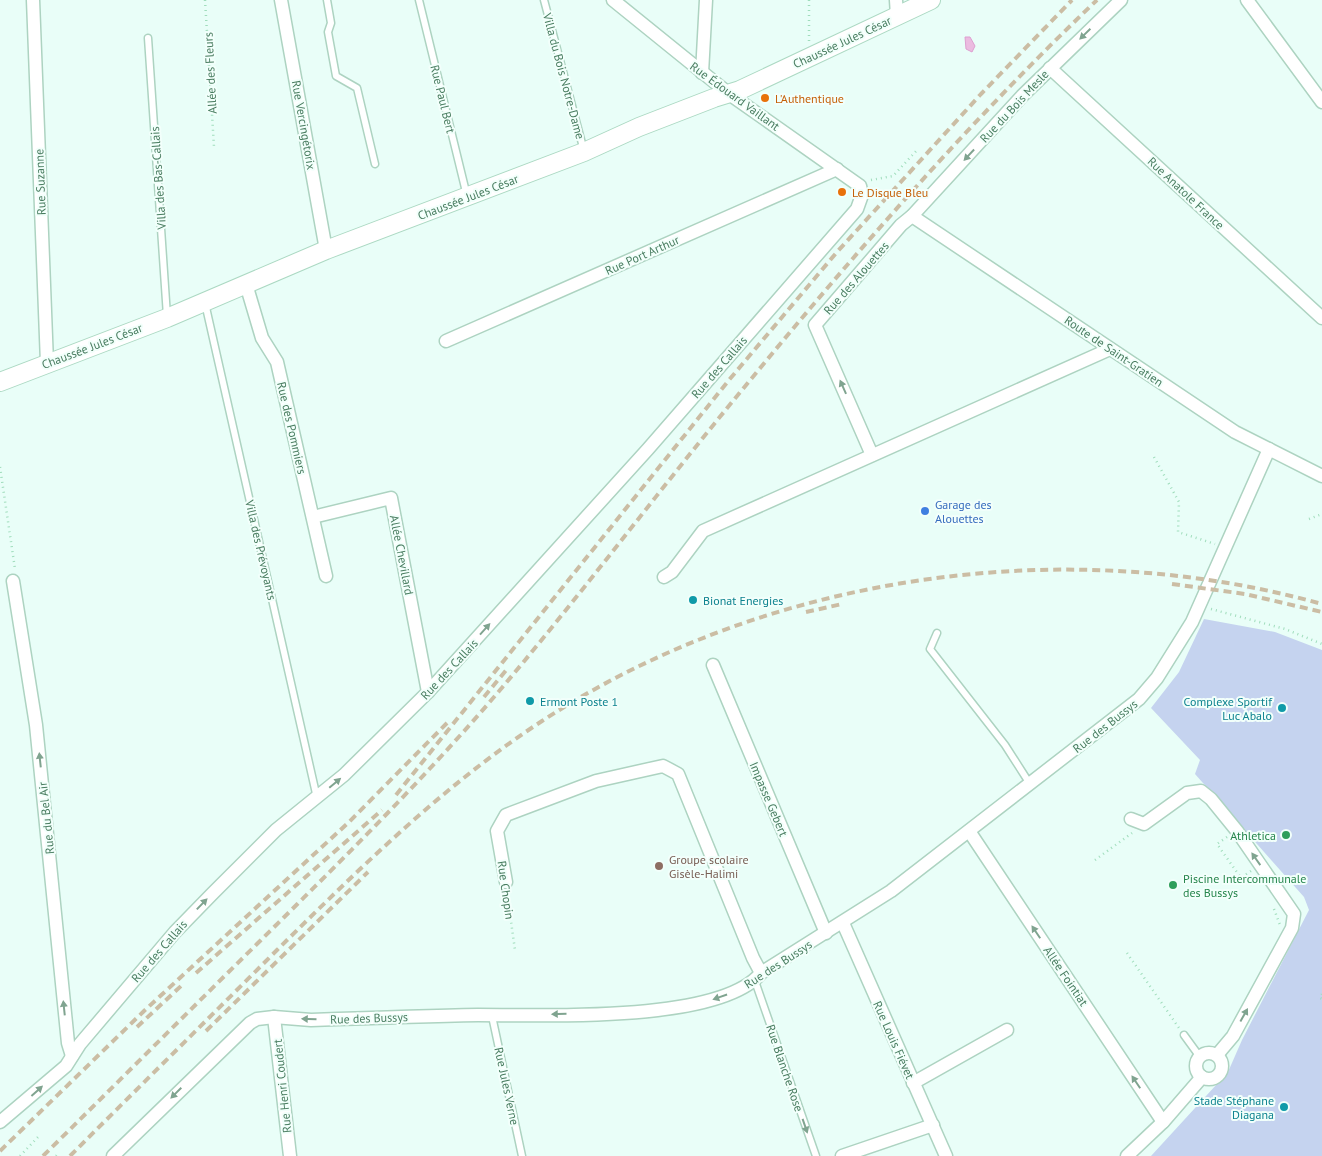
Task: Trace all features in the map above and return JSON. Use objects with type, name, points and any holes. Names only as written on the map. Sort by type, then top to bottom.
[{"type":"street","name":"Rue Suzanne","points":[[33,0],[47,363]]},
{"type":"street","name":"Rue Vercingétorix","points":[[281,0],[326,250]]},
{"type":"street","name":"Rue Édouard Vaillant","points":[[613,0],[728,93],[837,169],[862,184]]},
{"type":"street","points":[[702,73],[706,0]]},
{"type":"street","name":"Chaussée Jules César","points":[[0,382],[167,318],[326,250],[468,198],[584,152],[639,127],[740,90],[809,57],[897,8],[931,0]]},
{"type":"street","name":"Rue du Bois Mesle","points":[[912,216],[1050,68],[1120,0]]},
{"type":"street","points":[[1247,0],[1322,102]]},
{"type":"street","name":"Rue Anatole France","points":[[1050,68],[1322,318]]},
{"type":"street","name":"Rue Port Arthur","points":[[446,341],[837,169]]},
{"type":"street","name":"Rue des Callais","points":[[0,1122],[58,1072],[175,932],[276,830],[344,776],[428,692],[648,449],[857,209],[862,195],[862,184]]},
{"type":"street","name":"Route de Saint-Gratien","points":[[912,216],[1235,432],[1322,476]]},
{"type":"street","name":"Rue des Alouettes","points":[[872,455],[815,325],[897,230],[912,216]]},
{"type":"street","name":"Rue des Pommiers","points":[[246,284],[262,338],[278,362],[326,576]]},
{"type":"street","points":[[664,577],[672,572],[703,530],[1110,349]]},
{"type":"street","name":"Rue des Bussys","points":[[113,1156],[250,1023],[257,1019],[274,1017],[312,1020],[632,1013],[662,1010],[712,1000],[727,995],[758,977],[891,891],[1139,699],[1157,678],[1200,606],[1269,449]]},
{"type":"street","name":"Allée Chevillard","points":[[313,516],[391,498],[428,692]]},
{"type":"street","name":"Rue du Bel Air","points":[[10,581],[36,725],[68,1043],[72,1056]]},
{"type":"street","name":"Impasse Gebert","points":[[713,665],[826,933]]},
{"type":"street","name":"Rue Chopin","points":[[506,882],[498,831],[506,815],[596,781],[664,766],[678,774],[753,958],[758,977]]},
{"type":"street","points":[[1132,818],[1144,824],[1187,793],[1201,791],[1211,799],[1237,831],[1294,914],[1292,928],[1233,1036],[1217,1055]]},
{"type":"street","name":"Allée Fointiat","points":[[970,831],[1163,1122]]},
{"type":"street","name":"Rue Louis Fiévet","points":[[843,923],[946,1156]]},
{"type":"street","name":"Rue Henri Coudert","points":[[274,1017],[290,1156]]},
{"type":"street","points":[[913,1083],[1008,1030]]},
{"type":"street","points":[[1208,1053],[1217,1055],[1222,1062],[1221,1071],[1211,1079],[1202,1077],[1197,1069],[1200,1057],[1208,1053]]},
{"type":"street","points":[[1127,1156],[1163,1122],[1202,1077]]},
{"type":"street","points":[[842,1156],[933,1125]]},
{"type":"lane","points":[[327,0],[331,22],[328,32],[336,76],[357,88],[375,164]]},
{"type":"lane","name":"Rue Paul Bert","points":[[420,0],[468,198]]},
{"type":"lane","name":"Villa du Bois Notre-Dame","points":[[544,0],[584,152]]},
{"type":"lane","name":"Villa des Bas-Callais","points":[[148,38],[167,318]]},
{"type":"lane","name":"Villa des Prévoyants","points":[[204,302],[317,798]]},
{"type":"lane","points":[[937,633],[930,649],[1004,745],[1030,784]]},
{"type":"lane","name":"Rue Blanche Rose","points":[[758,977],[816,1156]]},
{"type":"lane","name":"Rue Jules Verne","points":[[492,1016],[522,1156]]},
{"type":"lane","points":[[1184,1035],[1200,1057]]},
{"type":"path","name":"Allée des Fleurs","points":[[205,0],[214,147]]},
{"type":"path","points":[[809,0],[809,57]]},
{"type":"path","points":[[862,184],[892,176],[918,149]]},
{"type":"path","points":[[1154,457],[1180,502],[1178,532],[1225,548]]},
{"type":"path","points":[[0,467],[10,581]]},
{"type":"path","points":[[1309,519],[1322,514]]},
{"type":"path","points":[[1200,606],[1284,629],[1322,644]]},
{"type":"path","points":[[1095,860],[1132,834],[1132,818]]},
{"type":"path","points":[[1237,831],[1216,844],[1241,878],[1260,864]]},
{"type":"path","name":"Rue Chopin","points":[[506,882],[515,950]]},
{"type":"path","points":[[1127,954],[1184,1035]]},
{"type":"path","points":[[1322,994],[1322,999]]},
{"type":"path","points":[[20,1156],[39,1136]]},
{"type":"shaded area","points":[[965,37],[970,37],[975,46],[972,52],[966,49]]},
{"type":"shaded area","name":"Athletica","points":[[1204,619],[1275,632],[1322,650],[1322,1156],[1151,1156],[1228,1072],[1242,1040],[1309,910],[1304,897],[1195,774],[1200,760],[1151,708],[1179,672]]},
{"type":"railway","points":[[396,795],[729,380],[837,252],[981,94],[1072,0]]},
{"type":"railway","points":[[43,1156],[383,818],[443,755],[531,653],[711,427],[870,239],[1003,93],[1097,0]]},
{"type":"railway","points":[[70,1156],[371,858],[437,800],[471,772],[542,721],[630,671],[723,631],[820,600],[920,580],[1021,571],[1123,571],[1224,582],[1322,604]]},
{"type":"railway","points":[[1172,584],[1245,594],[1322,612]]},
{"type":"railway","points":[[806,612],[842,604]]},
{"type":"railway","points":[[484,697],[508,668]]},
{"type":"railway","points":[[0,1151],[144,1011],[349,822],[448,722]]},
{"type":"railway","points":[[196,973],[382,810]]},
{"type":"railway","points":[[206,1031],[368,872]]},
{"type":"railway","points":[[137,1027],[181,986]]},
{"type":"place","name":"L'Authentique","points":[[765,98]]},
{"type":"place","name":"Le Disque Bleu","points":[[842,192]]},
{"type":"place","name":"Garage des Alouettes","points":[[925,511]]},
{"type":"place","name":"Bionat Energies","points":[[693,600]]},
{"type":"place","name":"Ermont Poste 1","points":[[530,701]]},
{"type":"place","name":"Complexe Sportif Luc Abalo","points":[[1282,708]]},
{"type":"place","name":"Athletica","points":[[1286,835]]},
{"type":"place","name":"Groupe scolaire Gisèle-Halimi","points":[[659,866]]},
{"type":"place","name":"Piscine Intercommunale des Bussys","points":[[1173,885]]},
{"type":"place","name":"Stade Stéphane Diagana","points":[[1284,1107]]}]
